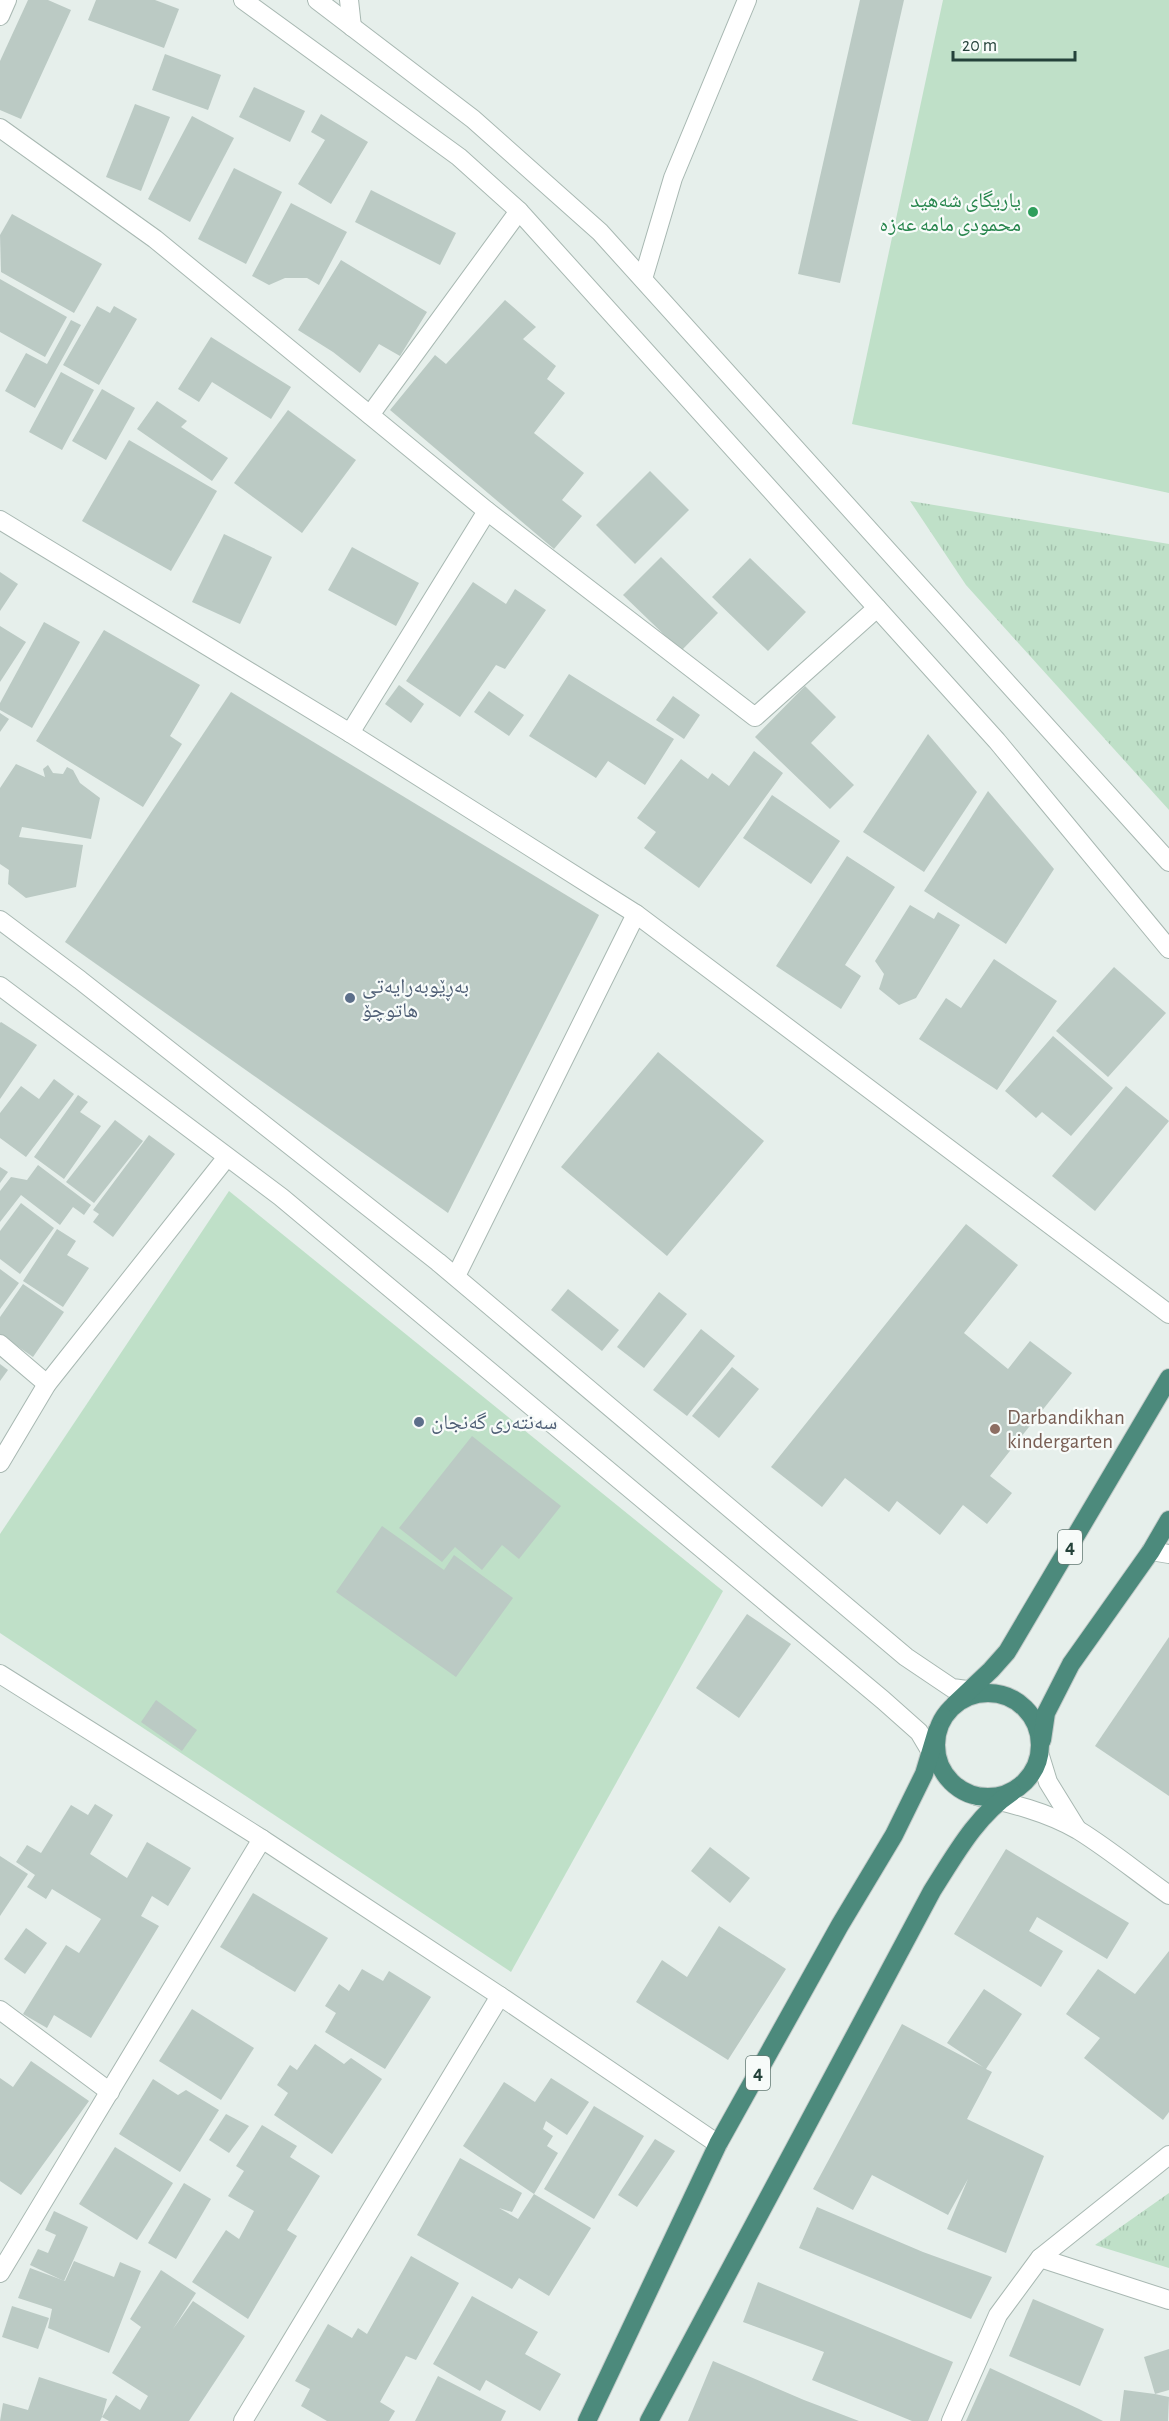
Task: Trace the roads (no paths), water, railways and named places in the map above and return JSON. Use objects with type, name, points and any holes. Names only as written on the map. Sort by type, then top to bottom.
[{"type":"highway","name":"4","points":[[587,2421],[718,2145],[840,1924],[894,1835],[924,1774],[935,1758],[937,1731],[943,1716],[955,1704],[975,1692],[1007,1652],[1169,1378]]},
{"type":"highway","points":[[649,2421],[932,1891],[968,1835],[988,1809],[1025,1783],[1035,1770],[1046,1713],[1071,1664],[1160,1552],[1169,1520]]},
{"type":"highway","points":[[975,1692],[1000,1694],[1017,1701],[1030,1713],[1038,1730],[1040,1752]]},
{"type":"highway","points":[[935,1758],[960,1790],[976,1796]]},
{"type":"street","points":[[0,16],[7,0]]},
{"type":"street","points":[[243,0],[459,157],[519,211],[997,741],[1169,949]]},
{"type":"street","points":[[317,0],[473,119],[600,232],[1169,862]]},
{"type":"street","points":[[349,0],[352,27]]},
{"type":"street","points":[[643,279],[673,178],[747,0]]},
{"type":"street","points":[[0,128],[155,239],[487,512],[755,717],[877,608]]},
{"type":"street","points":[[369,415],[519,211]]},
{"type":"street","points":[[350,733],[487,512]]},
{"type":"street","points":[[0,520],[350,733],[636,914],[1169,1314]]},
{"type":"street","points":[[456,1276],[636,914]]},
{"type":"street","points":[[0,920],[80,980],[456,1276],[906,1656],[952,1688],[975,1692]]},
{"type":"street","points":[[0,986],[280,1197],[883,1700],[919,1732],[935,1758]]},
{"type":"street","points":[[0,1463],[47,1384],[227,1157]]},
{"type":"street","points":[[0,1344],[47,1384]]},
{"type":"street","points":[[0,1674],[262,1839],[500,1996],[718,2145]]},
{"type":"street","points":[[1040,1752],[1048,1782],[1078,1830]]},
{"type":"street","points":[[976,1796],[1005,1796],[1078,1830],[1169,1895]]},
{"type":"street","points":[[0,2273],[262,1839]]},
{"type":"street","points":[[243,2421],[500,1996]]},
{"type":"street","points":[[0,2010],[110,2092]]},
{"type":"street","points":[[951,2421],[999,2315],[1040,2258],[1169,2155]]},
{"type":"street","points":[[1040,2258],[1169,2300]]},
{"type":"place","name":"یاریگاى شه‌هید محمودى مامه‌ عه‌زه","points":[[1033,212]]},
{"type":"place","name":"بەڕێوبەرایەتی هاتوچۆ","points":[[350,998]]},
{"type":"place","name":"سەنتەری گەنجان","points":[[419,1422]]},
{"type":"place","name":"Darbandikhan kindergarten","points":[[995,1429]]}]
